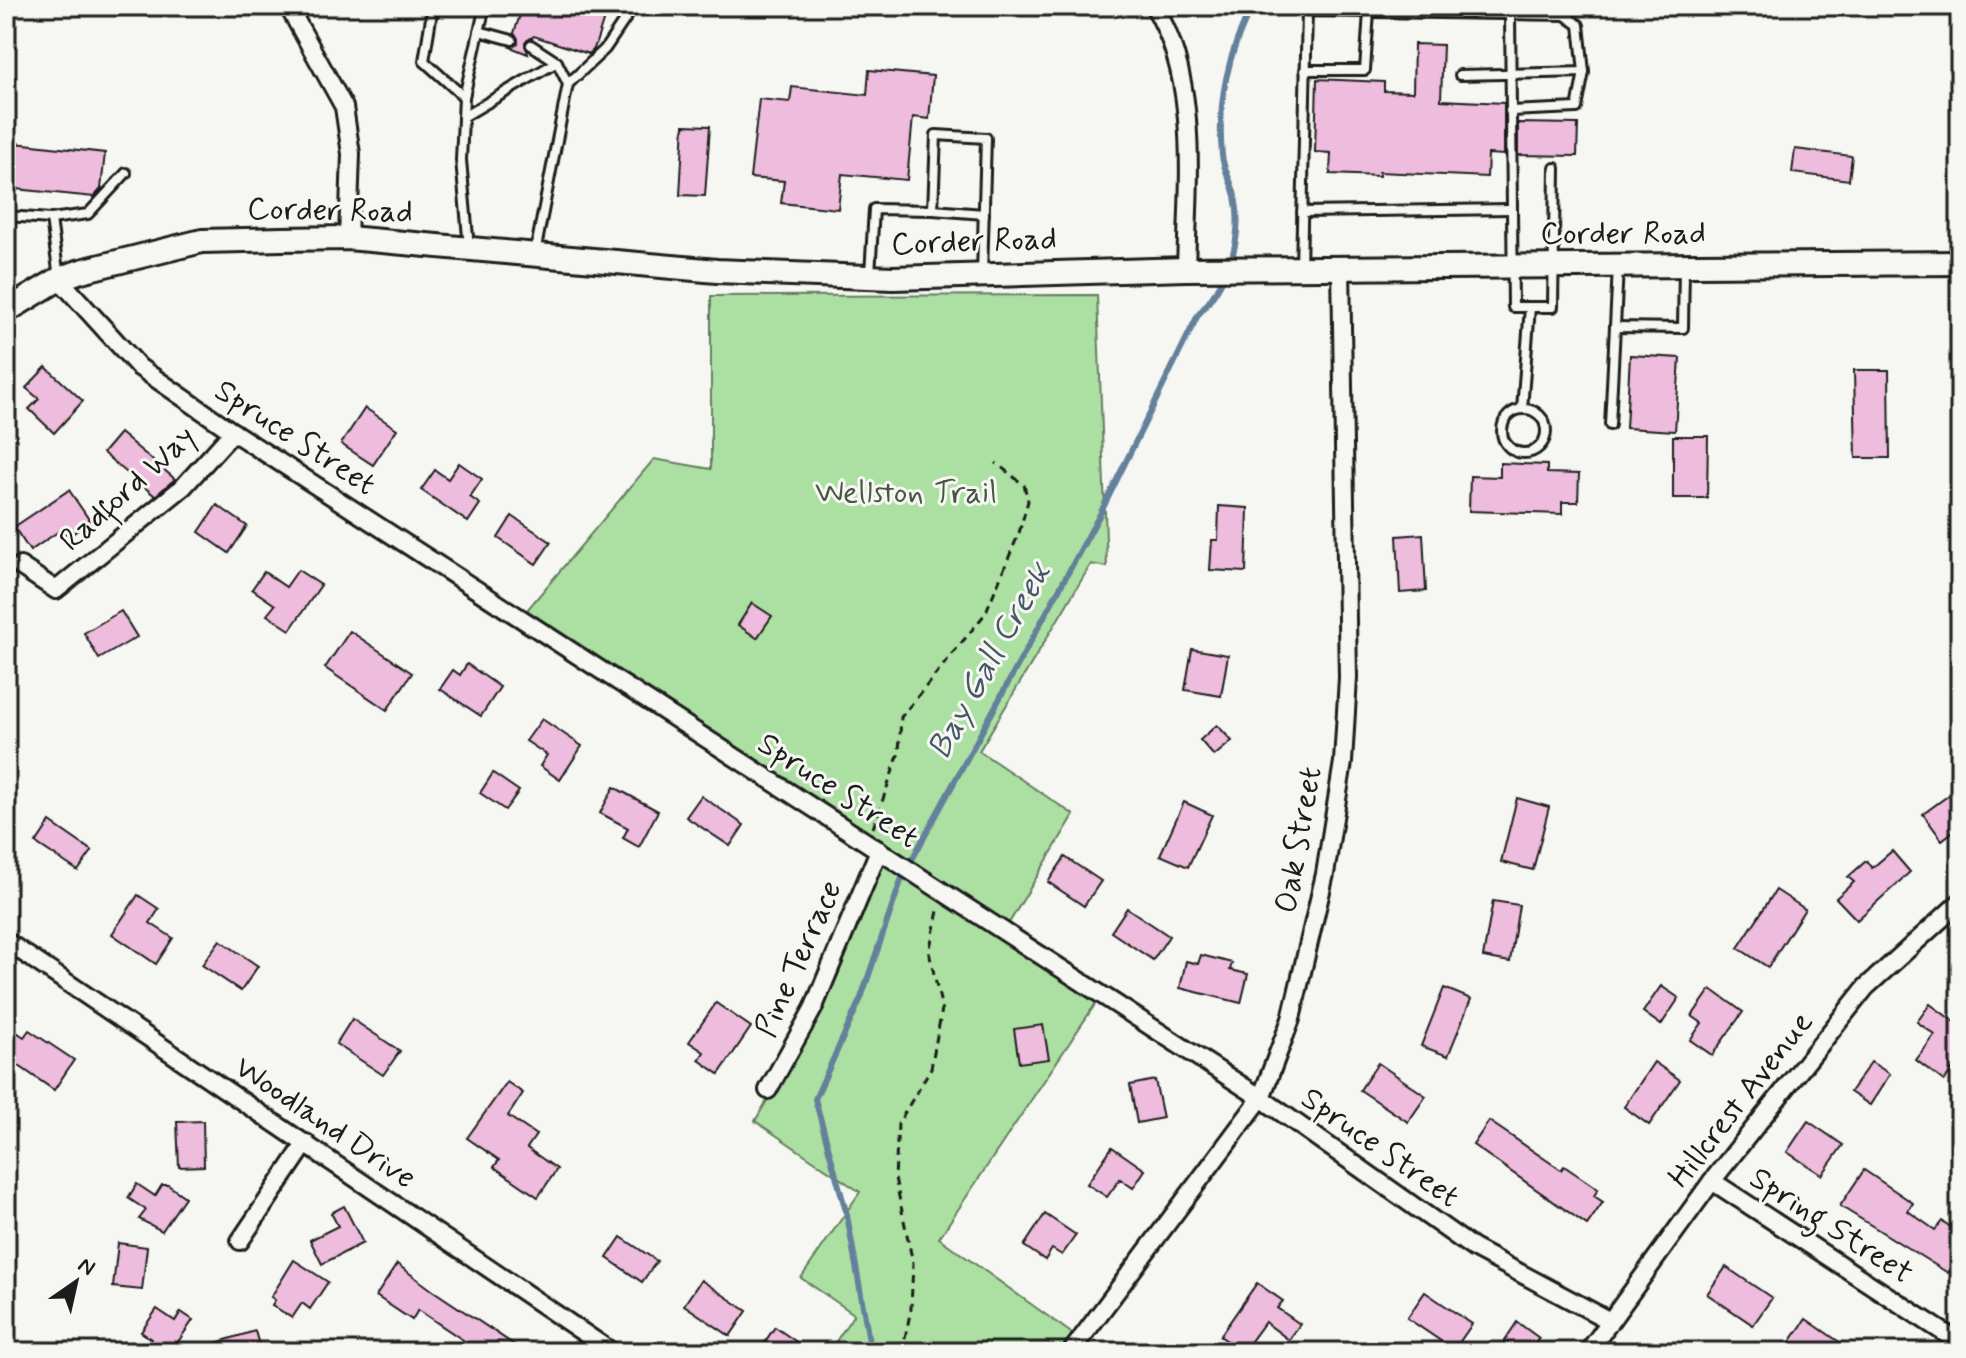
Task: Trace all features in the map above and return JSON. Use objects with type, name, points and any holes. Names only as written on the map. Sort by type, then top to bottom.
[{"type":"street","points":[[288,6],[344,107],[351,154],[348,238]]},
{"type":"street","points":[[1154,6],[1171,34],[1181,79],[1189,152],[1186,269]]},
{"type":"street","name":"Corder Road","points":[[6,311],[59,279],[202,241],[348,238],[717,271],[870,277],[1186,269],[1960,263]]},
{"type":"street","name":"Oak Street","points":[[1071,1352],[1261,1098],[1291,1019],[1325,874],[1343,762],[1348,678],[1341,268]]},
{"type":"street","name":"Spruce Street","points":[[59,279],[139,367],[233,432],[1261,1098],[1473,1248],[1610,1321]]},
{"type":"street","name":"Radford Way","points":[[20,566],[56,590],[183,487],[233,432]]},
{"type":"street","name":"Pine Terrace","points":[[768,1090],[813,1009],[878,849]]},
{"type":"street","name":"Hillcrest Avenue","points":[[1588,1352],[1712,1181],[1866,987],[1960,902]]},
{"type":"street","name":"Woodland Drive","points":[[6,941],[612,1352]]},
{"type":"street","points":[[240,1241],[306,1143]]},
{"type":"street","name":"Spring Street","points":[[1712,1181],[1960,1343]]},
{"type":"lane","points":[[433,6],[424,61],[464,97]]},
{"type":"lane","points":[[469,248],[461,160],[464,97],[485,6]]},
{"type":"lane","points":[[535,254],[568,84],[605,49],[634,6]]},
{"type":"lane","points":[[1301,268],[1307,11],[1565,15],[1579,25],[1584,72],[1577,108],[1510,111]]},
{"type":"lane","points":[[1305,70],[1365,70],[1369,12]]},
{"type":"lane","points":[[1510,14],[1513,307],[1553,307],[1555,168]]},
{"type":"lane","points":[[479,31],[512,40]]},
{"type":"lane","points":[[531,45],[557,62],[568,84]]},
{"type":"lane","points":[[463,117],[557,62]]},
{"type":"lane","points":[[1460,75],[1584,72]]},
{"type":"lane","points":[[933,210],[936,135],[986,138],[982,275]]},
{"type":"lane","points":[[6,216],[51,219],[88,214],[126,173]]},
{"type":"lane","points":[[870,277],[874,209],[984,214]]},
{"type":"lane","points":[[1302,212],[1511,209]]},
{"type":"lane","points":[[51,219],[59,279]]},
{"type":"lane","points":[[1615,327],[1683,328],[1684,265]]},
{"type":"lane","points":[[1610,425],[1618,266]]},
{"type":"lane","points":[[1522,409],[1530,307]]},
{"type":"lane","points":[[1522,409],[1540,416],[1546,428],[1539,447],[1526,453],[1511,449],[1503,436],[1508,415],[1522,409]]},
{"type":"path","points":[[878,849],[899,753],[901,717],[985,614],[1019,533],[1028,501],[1024,485],[996,463]]},
{"type":"path","points":[[902,1352],[911,1309],[913,1263],[895,1178],[898,1124],[931,1068],[942,1009],[929,952],[936,887]]},
{"type":"green space","name":"Wellston Trail","points":[[1097,295],[1107,567],[1091,564],[979,751],[1074,815],[1009,923],[527,610],[654,459],[711,469],[711,296]]},
{"type":"green space","points":[[880,858],[1096,1003],[939,1238],[1074,1335],[1062,1352],[829,1352],[854,1314],[801,1278],[860,1192],[755,1121],[822,1007]]},
{"type":"building","points":[[523,6],[608,6],[594,49],[589,54],[534,36],[525,42],[528,54],[510,47],[518,43],[514,33]]},
{"type":"building","points":[[1414,44],[1443,45],[1441,100],[1504,103],[1504,155],[1488,154],[1487,177],[1379,172],[1379,176],[1330,174],[1331,153],[1315,152],[1317,79],[1384,82],[1384,91],[1413,92]]},
{"type":"building","points":[[869,70],[933,76],[929,119],[913,117],[907,180],[842,174],[838,209],[781,203],[784,181],[750,178],[759,99],[790,102],[792,87],[867,95]]},
{"type":"building","points":[[1518,123],[1578,124],[1577,156],[1518,155]]},
{"type":"building","points":[[684,125],[710,126],[705,196],[680,195]]},
{"type":"building","points":[[6,142],[105,153],[101,189],[94,197],[6,188]]},
{"type":"building","points":[[1795,149],[1852,156],[1849,180],[1792,173]]},
{"type":"building","points":[[1630,355],[1680,358],[1675,431],[1626,428]]},
{"type":"building","points":[[46,367],[83,401],[54,433],[29,409],[39,399],[26,388]]},
{"type":"building","points":[[1854,370],[1889,370],[1890,458],[1856,458]]},
{"type":"building","points":[[365,408],[397,429],[373,465],[341,444]]},
{"type":"building","points":[[120,433],[175,479],[155,496],[103,453]]},
{"type":"building","points":[[1673,436],[1708,436],[1707,498],[1673,498]]},
{"type":"building","points":[[459,463],[482,479],[470,497],[480,504],[468,522],[421,490],[435,470],[448,479]]},
{"type":"building","points":[[1500,463],[1547,465],[1547,473],[1579,474],[1578,502],[1562,502],[1562,514],[1469,511],[1470,476],[1500,477]]},
{"type":"building","points":[[69,490],[90,521],[68,537],[62,529],[30,551],[14,527]]},
{"type":"building","points":[[217,505],[247,526],[229,553],[199,532]]},
{"type":"building","points":[[1219,506],[1248,508],[1246,572],[1210,570],[1212,540],[1218,540]]},
{"type":"building","points":[[512,516],[551,542],[536,564],[498,538]]},
{"type":"building","points":[[1423,534],[1426,591],[1400,593],[1397,536]]},
{"type":"building","points":[[298,570],[321,585],[290,630],[267,615],[275,605],[252,589],[264,572],[286,587]]},
{"type":"building","points":[[752,603],[772,616],[757,638],[738,625]]},
{"type":"building","points":[[121,611],[137,637],[99,659],[84,633]]},
{"type":"building","points":[[350,631],[412,673],[387,710],[325,668]]},
{"type":"building","points":[[1192,649],[1228,655],[1221,696],[1185,690]]},
{"type":"building","points":[[467,664],[500,687],[481,716],[440,689],[453,670],[460,675]]},
{"type":"building","points":[[542,719],[582,746],[560,780],[540,766],[547,755],[526,741]]},
{"type":"building","points":[[1217,725],[1232,741],[1214,756],[1200,740]]},
{"type":"building","points":[[493,773],[519,791],[505,810],[480,793]]},
{"type":"building","points":[[614,787],[658,811],[639,847],[623,838],[628,828],[600,813]]},
{"type":"building","points":[[1960,787],[1960,826],[1942,840],[1923,814]]},
{"type":"building","points":[[701,796],[744,825],[730,846],[686,817]]},
{"type":"building","points":[[1517,798],[1549,807],[1533,870],[1501,862]]},
{"type":"building","points":[[1184,802],[1212,815],[1188,867],[1160,855]]},
{"type":"building","points":[[50,822],[92,851],[78,871],[36,843]]},
{"type":"building","points":[[1892,851],[1910,872],[1857,920],[1836,898],[1854,882],[1848,877],[1866,861],[1872,868]]},
{"type":"building","points":[[1065,857],[1101,881],[1084,906],[1048,882]]},
{"type":"building","points":[[1776,890],[1805,909],[1768,967],[1738,948]]},
{"type":"building","points":[[138,895],[159,909],[150,923],[173,938],[156,964],[112,934]]},
{"type":"building","points":[[1493,901],[1519,905],[1510,962],[1483,957]]},
{"type":"building","points":[[1127,908],[1169,936],[1153,960],[1111,932]]},
{"type":"building","points":[[220,940],[258,966],[241,991],[202,965]]},
{"type":"building","points":[[1201,955],[1232,963],[1230,970],[1248,974],[1241,1003],[1180,988],[1186,961],[1198,964]]},
{"type":"building","points":[[1661,986],[1679,998],[1661,1025],[1643,1012]]},
{"type":"building","points":[[1444,988],[1471,999],[1448,1056],[1421,1046]]},
{"type":"building","points":[[1711,989],[1743,1012],[1712,1055],[1690,1040],[1702,1023],[1692,1016]]},
{"type":"building","points":[[716,1003],[751,1027],[719,1074],[699,1060],[704,1052],[689,1042]]},
{"type":"building","points":[[1930,1004],[1960,1026],[1960,1059],[1944,1081],[1916,1060],[1935,1035],[1917,1022]]},
{"type":"building","points":[[352,1019],[400,1051],[383,1075],[336,1044]]},
{"type":"building","points":[[6,1025],[24,1037],[29,1030],[74,1060],[54,1090],[6,1057]]},
{"type":"building","points":[[1043,1025],[1049,1059],[1019,1063],[1014,1029]]},
{"type":"building","points":[[1654,1062],[1680,1080],[1649,1125],[1624,1107]]},
{"type":"building","points":[[1871,1062],[1890,1074],[1870,1105],[1850,1092]]},
{"type":"building","points":[[1378,1063],[1426,1096],[1408,1122],[1360,1090]]},
{"type":"building","points":[[1155,1080],[1163,1118],[1137,1123],[1130,1085]]},
{"type":"building","points":[[507,1082],[523,1093],[508,1116],[536,1135],[527,1148],[557,1169],[538,1197],[494,1167],[499,1160],[467,1138]]},
{"type":"building","points":[[203,1121],[204,1166],[179,1167],[177,1122]]},
{"type":"building","points":[[1489,1121],[1561,1170],[1564,1166],[1598,1189],[1594,1196],[1603,1202],[1587,1225],[1473,1145]]},
{"type":"building","points":[[1808,1121],[1843,1145],[1822,1175],[1787,1152]]},
{"type":"building","points":[[1112,1147],[1145,1170],[1133,1188],[1120,1179],[1107,1197],[1087,1184]]},
{"type":"building","points":[[1864,1170],[1913,1203],[1908,1211],[1935,1230],[1942,1221],[1958,1232],[1952,1240],[1960,1245],[1960,1255],[1948,1273],[1840,1206]]},
{"type":"building","points":[[137,1184],[155,1196],[162,1185],[168,1185],[185,1197],[162,1231],[139,1219],[146,1210],[128,1198]]},
{"type":"building","points":[[344,1206],[363,1243],[322,1264],[310,1240],[338,1226],[331,1213]]},
{"type":"building","points":[[1045,1214],[1076,1235],[1062,1255],[1052,1249],[1045,1260],[1024,1246]]},
{"type":"building","points":[[621,1237],[657,1261],[642,1282],[607,1258]]},
{"type":"building","points":[[118,1243],[147,1247],[142,1290],[113,1287]]},
{"type":"building","points":[[294,1260],[328,1282],[310,1309],[302,1303],[292,1318],[272,1305],[275,1300],[271,1297]]},
{"type":"building","points":[[397,1264],[525,1352],[481,1352],[418,1310],[412,1320],[376,1296]]},
{"type":"building","points":[[1726,1267],[1772,1298],[1753,1325],[1707,1294]]},
{"type":"building","points":[[701,1280],[747,1311],[730,1336],[684,1305]]},
{"type":"building","points":[[1257,1283],[1283,1301],[1277,1308],[1300,1324],[1289,1340],[1265,1322],[1243,1352],[1220,1336]]},
{"type":"building","points":[[1425,1292],[1472,1324],[1454,1350],[1407,1318]]},
{"type":"building","points":[[157,1309],[175,1321],[181,1312],[193,1320],[171,1352],[142,1352],[151,1339],[141,1332]]},
{"type":"building","points":[[1806,1319],[1854,1352],[1783,1352]]},
{"type":"building","points":[[1517,1322],[1539,1338],[1530,1352],[1497,1352]]},
{"type":"building","points":[[775,1327],[811,1352],[758,1352]]},
{"type":"building","points":[[255,1331],[261,1352],[199,1352],[199,1348]]},
{"type":"waterway","name":"Bay Gall Creek","points":[[871,1352],[847,1215],[815,1099],[861,998],[902,878],[1099,516],[1198,315],[1218,289],[1231,260],[1237,212],[1234,191],[1222,155],[1221,116],[1231,59],[1253,6]]}]
